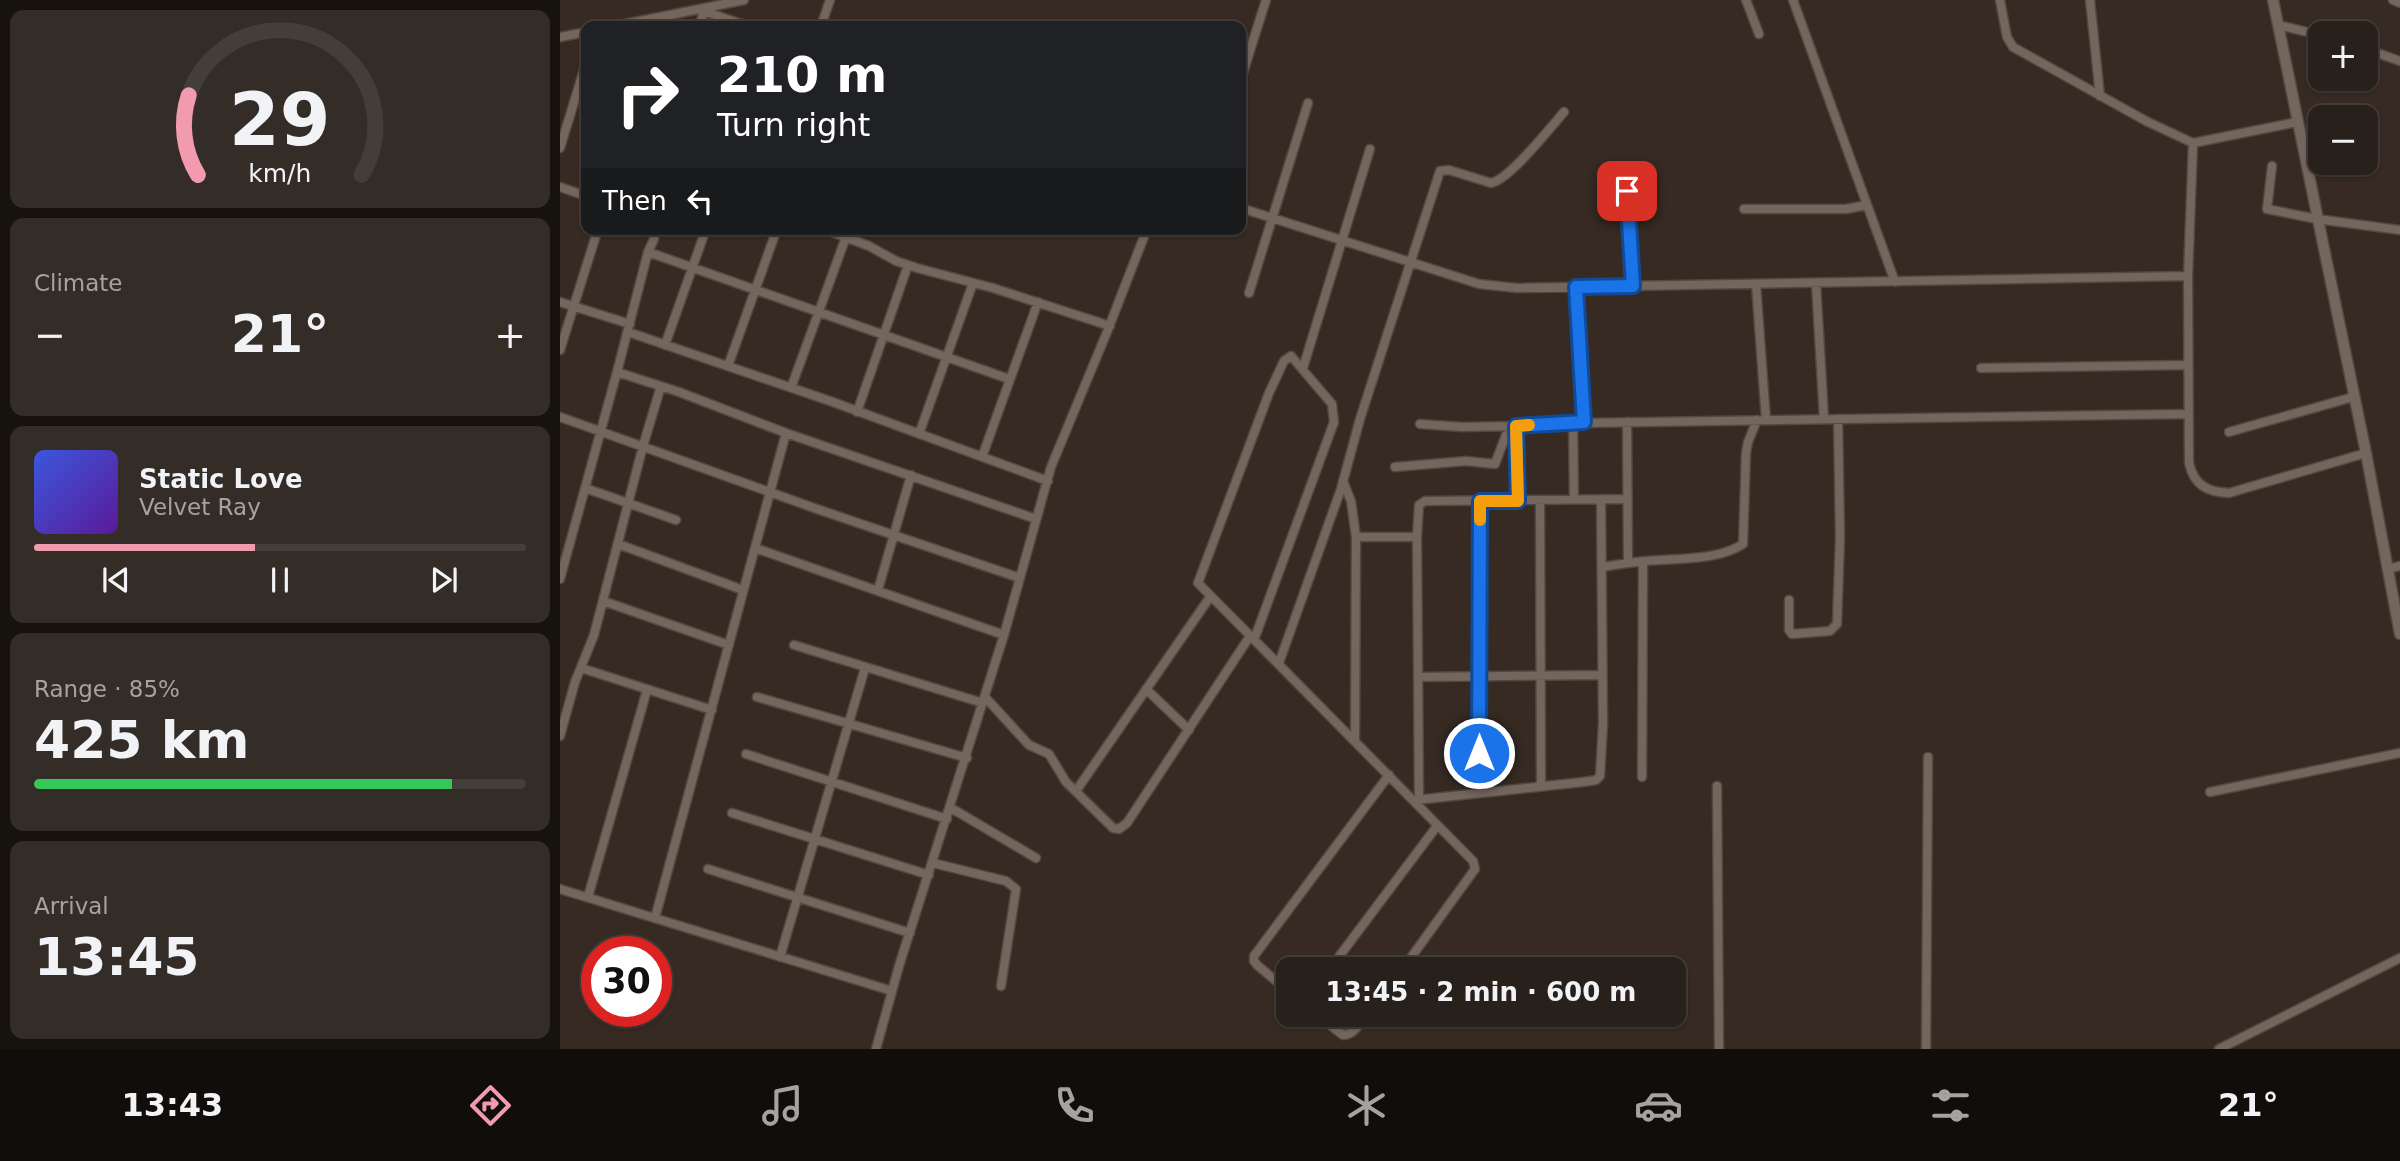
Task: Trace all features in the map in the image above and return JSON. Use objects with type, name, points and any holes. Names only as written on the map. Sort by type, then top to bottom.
[{"type":"street","points":[[640,21],[744,0]]},
{"type":"street","points":[[823,21],[830,0]]},
{"type":"street","points":[[1246,63],[1266,0]]},
{"type":"street","points":[[1746,0],[1759,34]]},
{"type":"street","points":[[1793,0],[1895,282]]},
{"type":"street","points":[[2000,0],[2007,37],[2013,47],[2100,96],[2193,143],[2297,122]]},
{"type":"street","points":[[2090,0],[2100,96]]},
{"type":"street","points":[[2273,0],[2399,627]]},
{"type":"street","points":[[2393,0],[2400,3]]},
{"type":"street","points":[[701,21],[704,9]]},
{"type":"street","points":[[704,9],[734,21]]},
{"type":"street","points":[[662,21],[664,16]]},
{"type":"street","points":[[2278,24],[2308,32]]},
{"type":"street","points":[[560,37],[581,33]]},
{"type":"street","points":[[2378,53],[2400,61]]},
{"type":"street","points":[[560,148],[581,79]]},
{"type":"street","points":[[1249,293],[1308,103]]},
{"type":"street","points":[[1279,663],[1343,481],[1360,419],[1440,171],[1449,170],[1491,183],[1497,182],[1564,112]]},
{"type":"street","points":[[2193,143],[2187,365],[2191,474],[2204,488],[2229,493],[2365,453]]},
{"type":"street","points":[[1303,368],[1370,149]]},
{"type":"street","points":[[2272,166],[2267,209],[2400,230]]},
{"type":"street","points":[[560,187],[581,194]]},
{"type":"street","points":[[1627,191],[1633,286]]},
{"type":"street","points":[[1744,209],[1846,209],[1866,205]]},
{"type":"street","points":[[1246,210],[1479,284],[1517,288],[2188,276]]},
{"type":"street","points":[[560,351],[596,235]]},
{"type":"street","points":[[560,579],[654,235]]},
{"type":"street","points":[[665,345],[704,235]]},
{"type":"street","points":[[728,366],[775,235]]},
{"type":"street","points":[[840,235],[908,265],[1038,302],[1110,326]]},
{"type":"street","points":[[876,1049],[910,933],[967,758],[1048,481],[1145,235]]},
{"type":"street","points":[[791,388],[846,237]]},
{"type":"street","points":[[648,252],[1009,379]]},
{"type":"street","points":[[857,411],[908,265]]},
{"type":"street","points":[[919,433],[973,283]]},
{"type":"street","points":[[1816,283],[1824,419]]},
{"type":"street","points":[[1602,567],[1695,558],[1734,549],[1743,544],[1746,453],[1761,420],[1756,284]]},
{"type":"street","points":[[1576,287],[1584,422]]},
{"type":"street","points":[[560,302],[665,345],[1048,481]]},
{"type":"street","points":[[982,457],[1038,302]]},
{"type":"street","points":[[794,645],[865,668],[984,700],[1029,745],[1049,754],[1066,782],[1113,828],[1119,829],[1127,823],[1252,638],[1334,422],[1332,404],[1294,358],[1288,357],[1269,393],[1198,580],[1199,586],[1252,638],[1279,663],[1416,800],[1437,826],[1473,861],[1475,869],[1411,957]]},
{"type":"street","points":[[1981,368],[2187,365]]},
{"type":"street","points":[[617,372],[1036,519]]},
{"type":"street","points":[[560,736],[594,635],[661,386]]},
{"type":"street","points":[[2228,432],[2353,397]]},
{"type":"street","points":[[1420,424],[1516,428],[1584,422],[2187,414]]},
{"type":"street","points":[[560,417],[1020,578]]},
{"type":"street","points":[[1789,600],[1789,630],[1792,634],[1830,631],[1837,624],[1840,537],[1838,419]]},
{"type":"street","points":[[1627,422],[1628,563]]},
{"type":"street","points":[[1573,423],[1574,499]]},
{"type":"street","points":[[1395,467],[1466,461],[1495,464],[1506,435],[1516,428]]},
{"type":"street","points":[[1516,428],[1518,501]]},
{"type":"street","points":[[655,918],[786,433]]},
{"type":"street","points":[[878,590],[911,475]]},
{"type":"street","points":[[1343,481],[1351,501],[1356,537],[1355,740]]},
{"type":"street","points":[[585,488],[676,520]]},
{"type":"street","points":[[1416,800],[1583,782],[1596,780],[1600,776],[1603,723],[1601,499]]},
{"type":"street","points":[[1416,800],[1417,537],[1422,502],[1628,499]]},
{"type":"street","points":[[1540,500],[1541,786]]},
{"type":"street","points":[[1479,793],[1480,501]]},
{"type":"street","points":[[1356,537],[1417,537]]},
{"type":"street","points":[[618,544],[743,590]]},
{"type":"street","points":[[755,548],[1004,635]]},
{"type":"street","points":[[1643,561],[1643,777]]},
{"type":"street","points":[[2387,569],[2400,566]]},
{"type":"street","points":[[1076,791],[1210,597]]},
{"type":"street","points":[[603,601],[729,645]]},
{"type":"street","points":[[581,668],[712,710]]},
{"type":"street","points":[[780,957],[865,668]]},
{"type":"street","points":[[1418,677],[1601,675]]},
{"type":"street","points":[[1146,689],[1189,730]]},
{"type":"street","points":[[588,897],[647,690]]},
{"type":"street","points":[[757,697],[967,758]]},
{"type":"street","points":[[2210,792],[2400,753]]},
{"type":"street","points":[[746,754],[947,819]]},
{"type":"street","points":[[1926,1049],[1928,757]]},
{"type":"street","points":[[1276,981],[1257,965],[1254,956],[1389,775]]},
{"type":"street","points":[[1717,786],[1719,1049]]},
{"type":"street","points":[[951,808],[1036,858]]},
{"type":"street","points":[[732,813],[929,875]]},
{"type":"street","points":[[1339,957],[1437,826]]},
{"type":"street","points":[[933,863],[1006,881],[1016,889],[1001,986]]},
{"type":"street","points":[[708,869],[910,933]]},
{"type":"street","points":[[560,889],[892,991]]},
{"type":"street","points":[[2219,1049],[2400,958]]},
{"type":"street","points":[[1333,1027],[1343,1035],[1348,1035],[1356,1027]]},
{"type":"slow traffic","points":[[1480,520],[1480,501],[1518,501],[1516,426],[1529,425]]},
{"type":"route","points":[[1479,753],[1480,501],[1518,501],[1516,426],[1584,422],[1576,287],[1633,286],[1627,191]]}]
